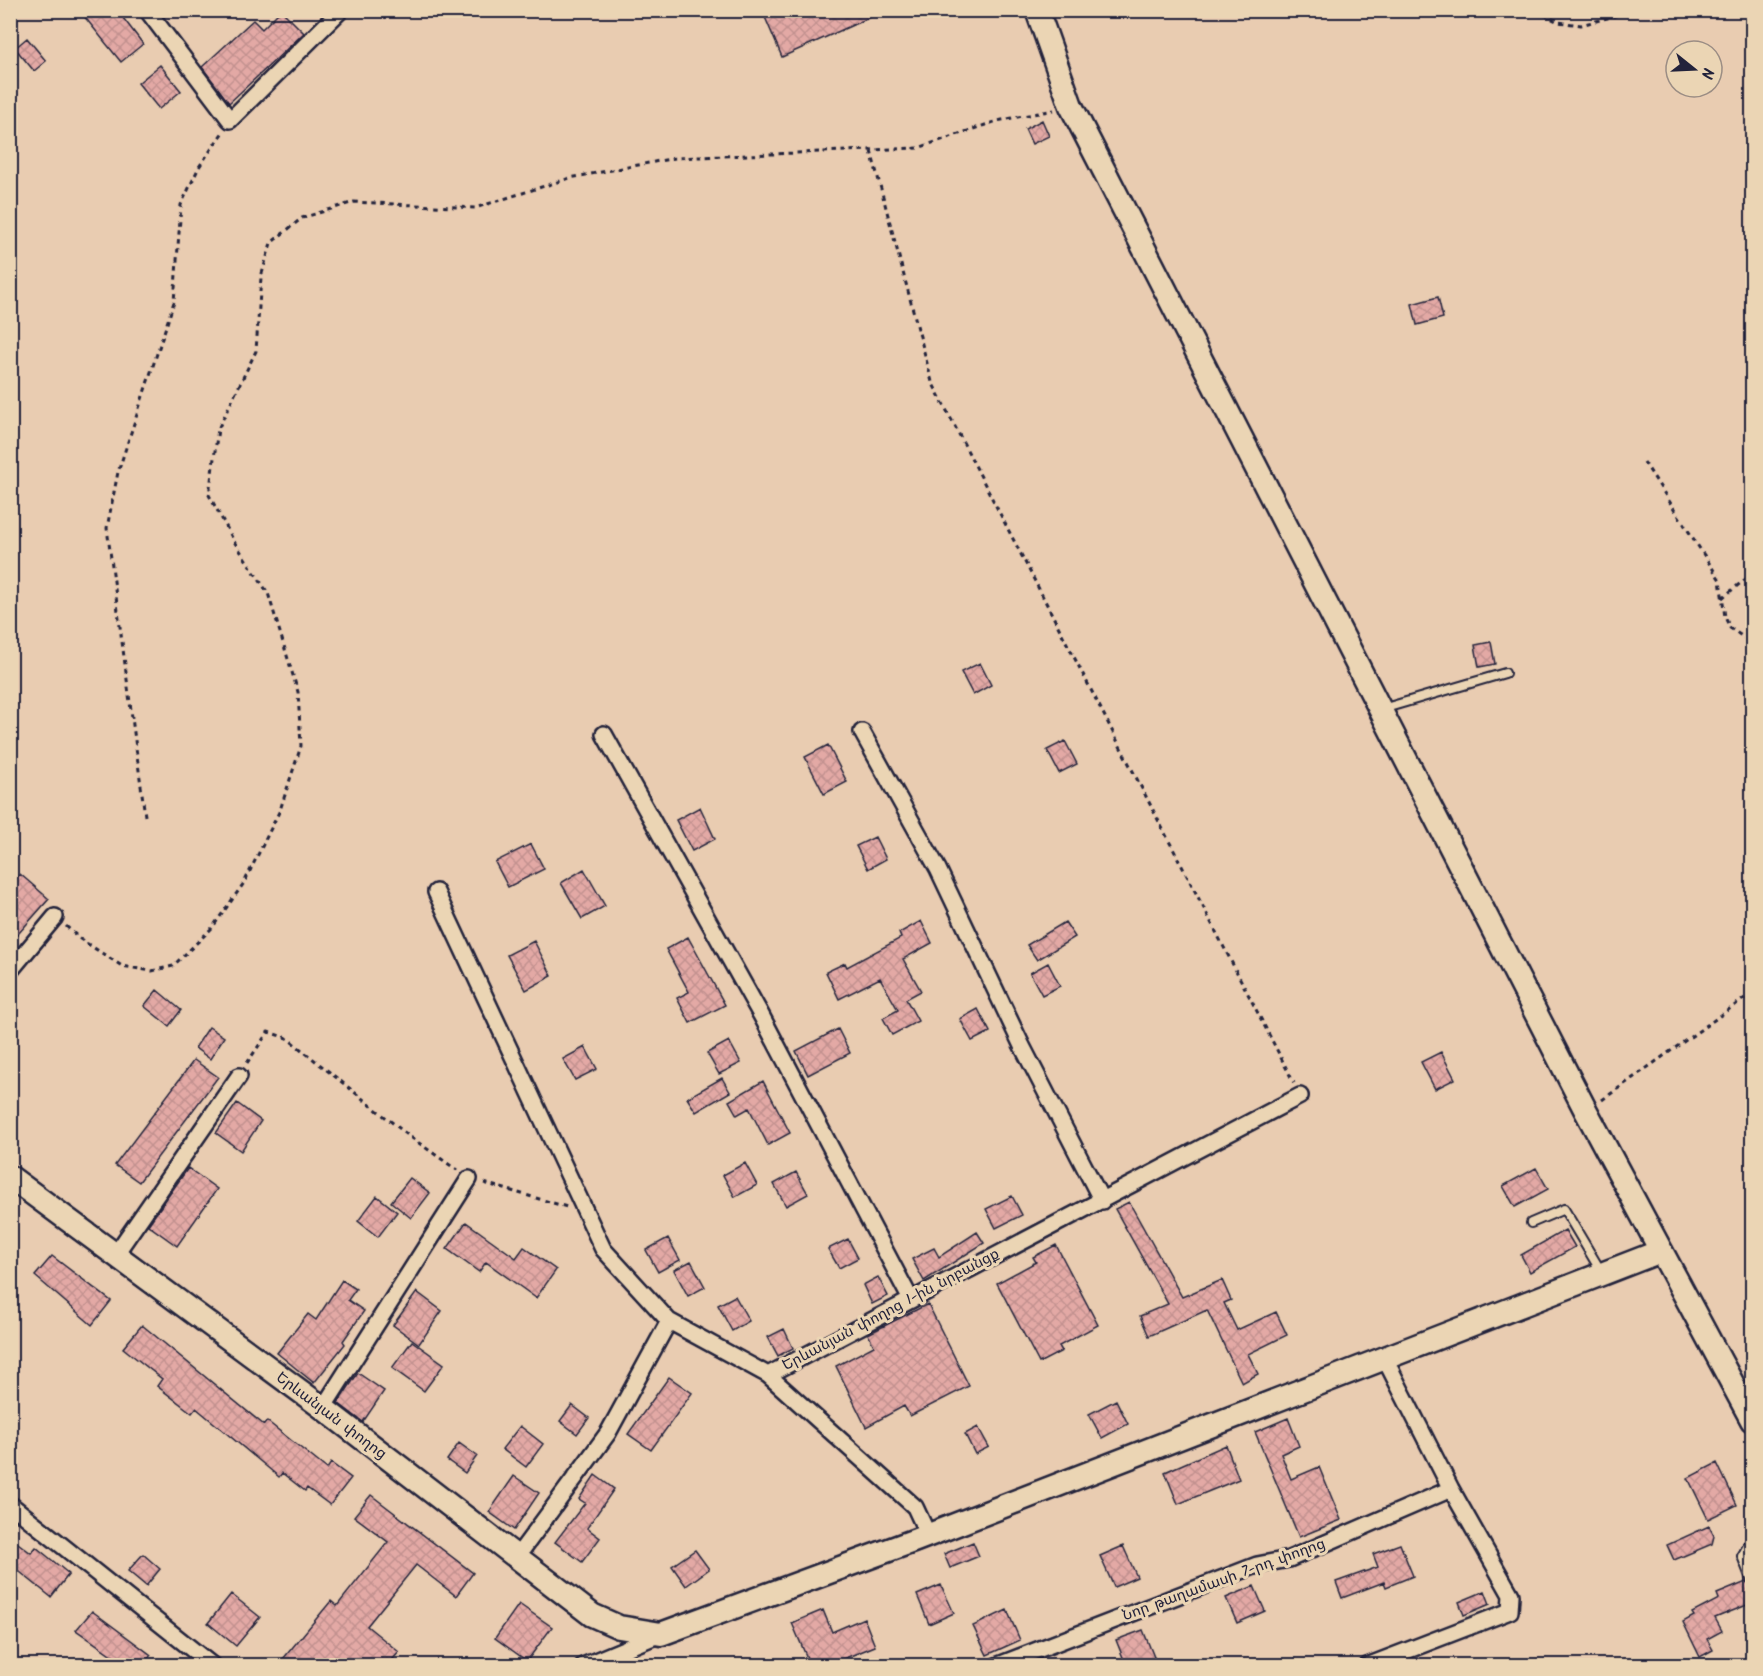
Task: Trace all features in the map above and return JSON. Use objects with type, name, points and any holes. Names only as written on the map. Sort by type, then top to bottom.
[{"type":"main road","points":[[1037,10],[1071,106],[1586,1111],[1752,1420]]},
{"type":"main road","name":"Երևանյան փողոց","points":[[10,1177],[323,1408],[592,1615],[619,1628],[661,1634]]},
{"type":"main road","points":[[661,1634],[928,1535],[1661,1251]]},
{"type":"street","points":[[147,10],[230,120],[341,10]]},
{"type":"street","points":[[862,732],[938,869],[1022,1046],[1102,1201]]},
{"type":"street","points":[[604,734],[761,1015],[911,1300]]},
{"type":"street","name":"Երևանյան փողոց 1-ին նրբանցք","points":[[436,892],[603,1249],[669,1321],[768,1375],[1300,1096]]},
{"type":"street","points":[[10,971],[56,917]]},
{"type":"street","points":[[116,1255],[239,1076]]},
{"type":"street","points":[[323,1408],[469,1179]]},
{"type":"street","points":[[516,1558],[608,1433],[669,1321]]},
{"type":"street","points":[[1367,1665],[1510,1611],[1511,1595],[1451,1489],[1384,1357]]},
{"type":"street","points":[[768,1375],[915,1507],[928,1535]]},
{"type":"street","name":"Նոր թաղամասի 7-րդ փողոց","points":[[996,1665],[1257,1565],[1289,1559],[1451,1489]]},
{"type":"street","points":[[10,1504],[213,1665]]},
{"type":"street","points":[[584,1665],[661,1634]]},
{"type":"lane","points":[[1380,709],[1505,673]]},
{"type":"lane","points":[[1531,1223],[1564,1209],[1603,1274]]},
{"type":"lane","points":[[1751,1579],[1742,1556],[1752,1539]]},
{"type":"path","points":[[1536,10],[1558,22],[1581,25],[1637,10]]},
{"type":"path","points":[[1739,10],[1752,19]]},
{"type":"path","points":[[56,917],[80,939],[122,966],[152,971],[173,966],[212,928],[244,883],[280,810],[301,746],[298,692],[268,593],[235,543],[209,495],[218,429],[256,351],[261,277],[271,243],[302,218],[354,202],[475,208],[570,178],[675,158],[918,148],[997,121],[1071,106]]},
{"type":"path","points":[[145,816],[107,528],[118,472],[174,302],[181,205],[199,167],[230,120]]},
{"type":"path","points":[[871,151],[932,382],[1300,1096]]},
{"type":"path","points":[[1644,462],[1720,580],[1725,618],[1730,628],[1752,643]]},
{"type":"path","points":[[1722,598],[1752,574]]},
{"type":"path","points":[[1586,1111],[1752,993]]},
{"type":"path","points":[[239,1076],[268,1032],[287,1038],[409,1136],[469,1179],[586,1212]]},
{"type":"building","points":[[79,10],[117,10],[143,44],[121,62]]},
{"type":"building","points":[[281,10],[304,33],[229,103],[202,67],[253,20],[262,29]]},
{"type":"building","points":[[762,10],[886,10],[782,57]]},
{"type":"building","points":[[27,38],[46,61],[34,71],[15,48]]},
{"type":"building","points":[[160,65],[181,91],[159,109],[138,83]]},
{"type":"building","points":[[1042,120],[1049,136],[1032,144],[1025,129]]},
{"type":"building","points":[[1438,297],[1443,318],[1417,325],[1412,304]]},
{"type":"building","points":[[1491,642],[1495,664],[1479,667],[1475,645]]},
{"type":"building","points":[[980,663],[991,685],[973,695],[961,672]]},
{"type":"building","points":[[1065,741],[1077,764],[1059,773],[1047,750]]},
{"type":"building","points":[[828,745],[847,782],[824,794],[805,757]]},
{"type":"building","points":[[700,807],[715,839],[692,851],[676,820]]},
{"type":"building","points":[[875,837],[886,859],[868,869],[856,846]]},
{"type":"building","points":[[531,844],[544,869],[508,887],[495,862]]},
{"type":"building","points":[[584,869],[605,906],[582,919],[561,883]]},
{"type":"building","points":[[20,874],[49,899],[10,943],[10,885]]},
{"type":"building","points":[[921,921],[932,943],[903,959],[921,991],[906,999],[918,1021],[892,1035],[883,1018],[898,1010],[880,978],[839,999],[826,972],[845,963],[847,967],[901,938],[899,933]]},
{"type":"building","points":[[1065,922],[1075,937],[1037,960],[1027,945]]},
{"type":"building","points":[[688,937],[725,1005],[690,1023],[677,998],[689,992],[666,949]]},
{"type":"building","points":[[534,941],[552,976],[526,990],[507,955]]},
{"type":"building","points":[[1048,963],[1060,986],[1042,995],[1030,973]]},
{"type":"building","points":[[157,990],[181,1010],[169,1026],[144,1006]]},
{"type":"building","points":[[978,1009],[990,1032],[972,1041],[960,1019]]},
{"type":"building","points":[[209,1027],[224,1037],[210,1059],[195,1048]]},
{"type":"building","points":[[838,1029],[850,1053],[808,1075],[796,1051]]},
{"type":"building","points":[[729,1041],[741,1063],[719,1074],[707,1053]]},
{"type":"building","points":[[585,1047],[597,1069],[575,1080],[563,1059]]},
{"type":"building","points":[[1441,1052],[1455,1079],[1435,1089],[1421,1062]]},
{"type":"building","points":[[194,1060],[218,1077],[139,1182],[115,1165]]},
{"type":"building","points":[[722,1078],[730,1092],[696,1112],[687,1098]]},
{"type":"building","points":[[763,1081],[790,1133],[768,1145],[749,1108],[737,1115],[729,1101]]},
{"type":"building","points":[[237,1103],[261,1121],[241,1151],[216,1133]]},
{"type":"building","points":[[745,1163],[757,1185],[735,1197],[723,1175]]},
{"type":"building","points":[[188,1168],[217,1189],[177,1246],[148,1225]]},
{"type":"building","points":[[1536,1168],[1548,1189],[1515,1207],[1503,1186]]},
{"type":"building","points":[[796,1172],[808,1194],[786,1206],[774,1184]]},
{"type":"building","points":[[410,1178],[430,1193],[411,1218],[391,1202]]},
{"type":"building","points":[[377,1196],[397,1212],[378,1237],[358,1221]]},
{"type":"building","points":[[1012,1196],[1022,1215],[996,1228],[986,1209]]},
{"type":"building","points":[[1129,1202],[1182,1297],[1222,1280],[1231,1300],[1224,1303],[1237,1330],[1276,1312],[1287,1335],[1248,1354],[1258,1374],[1242,1383],[1207,1310],[1149,1336],[1140,1316],[1168,1304],[1115,1209]]},
{"type":"building","points":[[466,1222],[516,1258],[524,1247],[556,1270],[536,1298],[486,1262],[479,1272],[447,1249]]},
{"type":"building","points":[[1565,1230],[1575,1247],[1530,1272],[1521,1255]]},
{"type":"building","points":[[977,1232],[984,1243],[924,1281],[912,1259],[934,1248],[939,1257]]},
{"type":"building","points":[[668,1238],[680,1260],[658,1272],[646,1250]]},
{"type":"building","points":[[848,1239],[858,1258],[839,1268],[828,1249]]},
{"type":"building","points":[[1056,1245],[1098,1325],[1059,1346],[1062,1351],[1039,1363],[997,1283],[1036,1262],[1033,1257]]},
{"type":"building","points":[[52,1256],[111,1301],[92,1325],[35,1276]]},
{"type":"building","points":[[691,1261],[705,1287],[688,1296],[674,1270]]},
{"type":"building","points":[[878,1277],[888,1296],[872,1304],[863,1285]]},
{"type":"building","points":[[342,1280],[356,1289],[348,1300],[364,1311],[343,1341],[345,1344],[314,1383],[277,1353],[308,1314],[316,1320]]},
{"type":"building","points":[[417,1292],[442,1311],[419,1344],[393,1325]]},
{"type":"building","points":[[735,1296],[749,1321],[732,1331],[718,1305]]},
{"type":"building","points":[[928,1304],[969,1386],[910,1416],[904,1406],[866,1427],[836,1366],[874,1346],[868,1334]]},
{"type":"building","points":[[142,1325],[264,1425],[267,1421],[327,1469],[331,1463],[351,1478],[330,1505],[307,1488],[305,1491],[282,1473],[279,1477],[196,1408],[192,1413],[157,1386],[162,1379],[123,1348]]},
{"type":"building","points":[[784,1329],[793,1348],[778,1356],[768,1337]]},
{"type":"building","points":[[412,1341],[444,1364],[424,1391],[392,1368]]},
{"type":"building","points":[[358,1373],[384,1391],[363,1422],[338,1403]]},
{"type":"building","points":[[669,1377],[692,1393],[651,1450],[628,1434]]},
{"type":"building","points":[[1116,1400],[1128,1424],[1102,1438],[1089,1414]]},
{"type":"building","points":[[572,1405],[589,1418],[577,1434],[560,1421]]},
{"type":"building","points":[[1288,1418],[1299,1446],[1281,1454],[1291,1479],[1319,1467],[1341,1520],[1299,1537],[1255,1432]]},
{"type":"building","points":[[520,1426],[543,1444],[526,1467],[502,1449]]},
{"type":"building","points":[[978,1427],[989,1447],[975,1454],[965,1434]]},
{"type":"building","points":[[459,1443],[477,1456],[465,1473],[447,1460]]},
{"type":"building","points":[[1226,1445],[1239,1479],[1178,1504],[1165,1472]]},
{"type":"building","points":[[1717,1463],[1737,1505],[1708,1519],[1688,1478]]},
{"type":"building","points":[[595,1475],[614,1489],[587,1528],[600,1538],[582,1562],[555,1542],[585,1503],[579,1499]]},
{"type":"building","points":[[514,1476],[539,1493],[514,1530],[489,1512]]},
{"type":"building","points":[[371,1495],[473,1573],[456,1596],[416,1565],[367,1626],[399,1652],[388,1665],[278,1665],[331,1601],[337,1606],[388,1542],[354,1516]]},
{"type":"building","points":[[1709,1526],[1714,1536],[1712,1544],[1674,1560],[1667,1545]]},
{"type":"building","points":[[10,1537],[31,1553],[36,1547],[69,1574],[51,1597],[10,1564]]},
{"type":"building","points":[[973,1542],[979,1556],[950,1568],[944,1554]]},
{"type":"building","points":[[1400,1544],[1413,1576],[1386,1587],[1384,1582],[1342,1598],[1336,1582],[1378,1567],[1373,1554]]},
{"type":"building","points":[[1123,1546],[1137,1577],[1114,1587],[1100,1556]]},
{"type":"building","points":[[695,1550],[709,1569],[686,1586],[672,1566]]},
{"type":"building","points":[[143,1554],[160,1569],[146,1586],[128,1571]]},
{"type":"building","points":[[1746,1582],[1752,1585],[1752,1603],[1715,1618],[1722,1631],[1707,1639],[1713,1650],[1700,1657],[1683,1622],[1694,1616],[1692,1613],[1719,1599],[1717,1594]]},
{"type":"building","points":[[941,1585],[954,1613],[929,1624],[917,1595]]},
{"type":"building","points":[[1254,1586],[1265,1611],[1237,1623],[1226,1598]]},
{"type":"building","points":[[1485,1591],[1490,1604],[1464,1615],[1459,1602]]},
{"type":"building","points":[[231,1594],[260,1617],[236,1646],[208,1623]]},
{"type":"building","points":[[519,1604],[552,1627],[527,1661],[495,1638]]},
{"type":"building","points":[[823,1610],[832,1632],[864,1618],[875,1646],[843,1659],[846,1665],[810,1665],[792,1623]]},
{"type":"building","points":[[1007,1610],[1020,1640],[987,1655],[973,1626]]},
{"type":"building","points":[[92,1611],[151,1655],[143,1665],[126,1665],[76,1630]]},
{"type":"building","points":[[1143,1630],[1156,1662],[1147,1665],[1126,1665],[1116,1640]]}]
